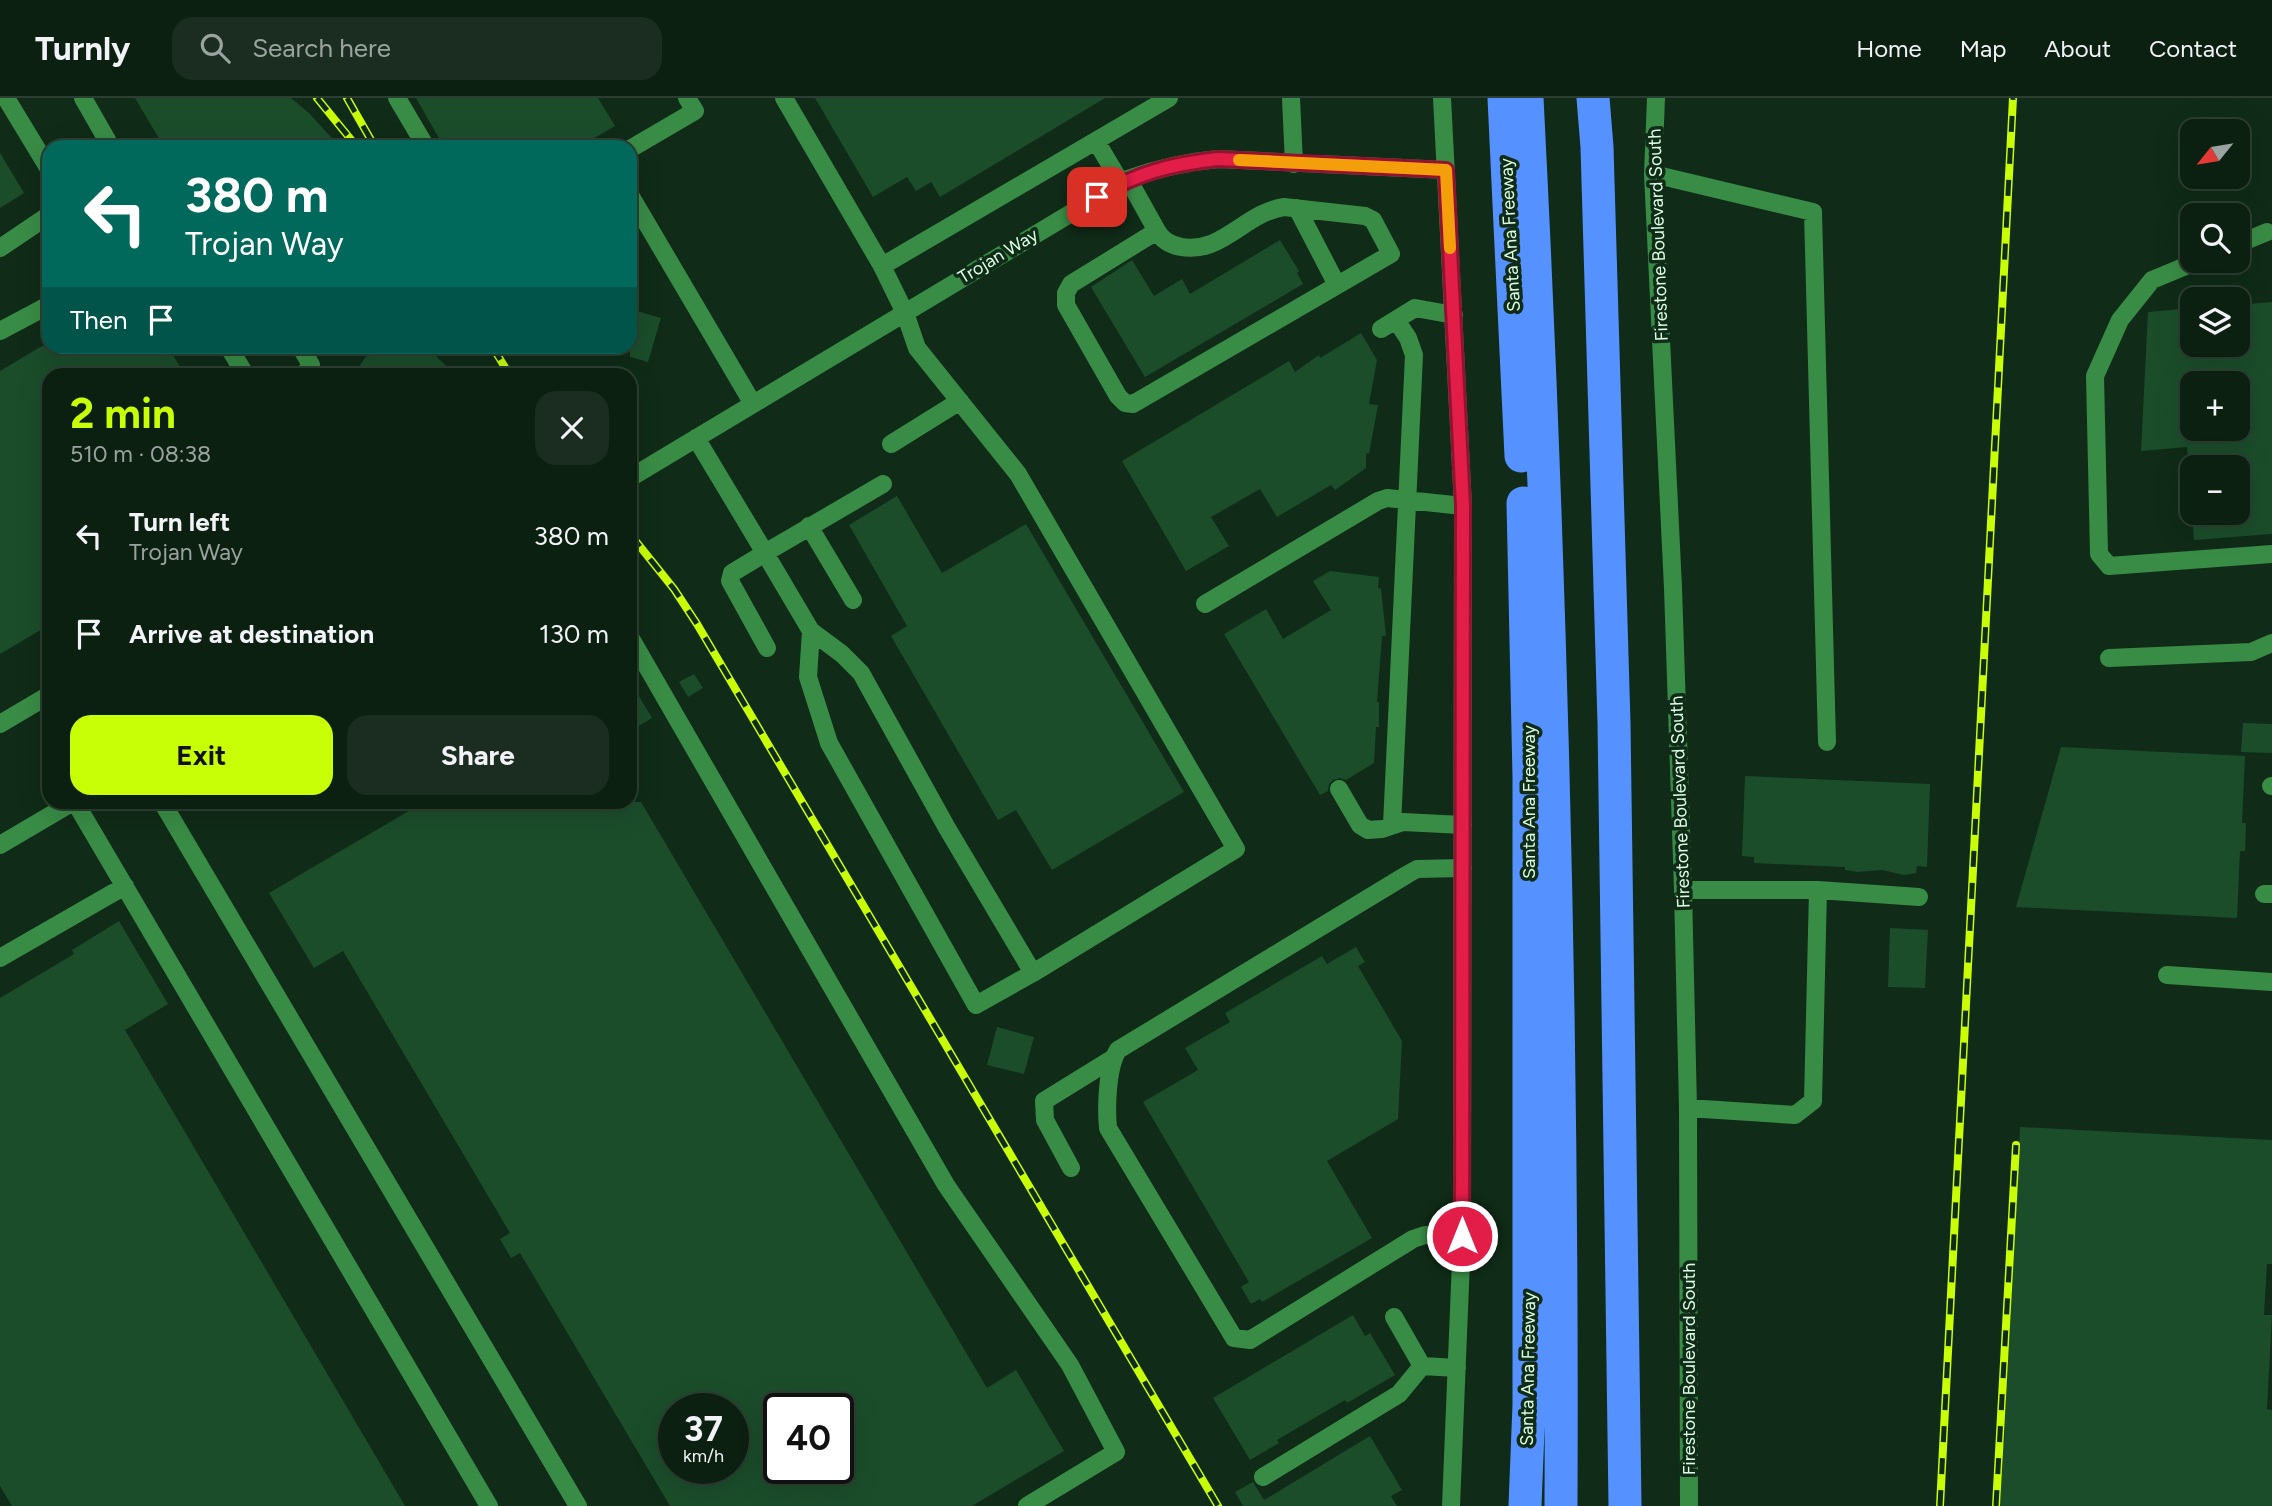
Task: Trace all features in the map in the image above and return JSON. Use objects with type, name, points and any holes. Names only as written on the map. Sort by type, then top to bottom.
[{"type":"highway","name":"Santa Ana Freeway","points":[[1504,98],[1519,174],[1529,777],[1529,1405],[1525,1506]]},
{"type":"highway","points":[[1527,98],[1519,174],[1554,760],[1562,1290],[1561,1506]]},
{"type":"highway","points":[[1593,98],[1597,146],[1614,723],[1625,1506]]},
{"type":"highway","points":[[1597,146],[1609,98]]},
{"type":"street","points":[[6,98],[42,157]]},
{"type":"street","points":[[83,98],[107,140]]},
{"type":"street","points":[[397,98],[422,140]]},
{"type":"street","points":[[637,145],[695,111],[687,98]]},
{"type":"street","points":[[784,98],[882,266],[905,313],[917,348],[1018,474],[1236,849],[1033,973],[975,1005],[829,743],[808,677],[811,631]]},
{"type":"street","points":[[882,266],[1169,98]]},
{"type":"street","points":[[1291,98],[1294,164]]},
{"type":"street","points":[[1442,98],[1463,506],[1462,1236],[1451,1506]]},
{"type":"street","name":"Firestone Boulevard South","points":[[1656,98],[1653,174],[1673,587],[1683,890],[1688,1108],[1689,1506]]},
{"type":"street","points":[[1096,141],[1157,231],[1161,240],[1173,246],[1191,248],[1210,245],[1272,209],[1297,208],[1365,216],[1373,220],[1391,254],[1133,404],[1118,396],[1066,305],[1066,292],[1071,284],[1157,231]]},
{"type":"street","name":"Trojan Way","points":[[637,474],[1124,181],[1156,169],[1218,159],[1446,170]]},
{"type":"street","points":[[1653,174],[1813,212],[1827,742]]},
{"type":"street","points":[[637,207],[753,404]]},
{"type":"street","points":[[1297,208],[1337,285]]},
{"type":"street","points":[[0,248],[42,220]]},
{"type":"street","points":[[2250,239],[2267,232]]},
{"type":"street","points":[[2180,268],[2152,280],[2120,320],[2095,376],[2099,554],[2109,566],[2272,554]]},
{"type":"street","points":[[1392,825],[1414,355],[1408,338],[1388,325],[1416,308],[1454,315]]},
{"type":"street","points":[[0,331],[42,309]]},
{"type":"street","points":[[891,444],[960,401]]},
{"type":"street","points":[[696,438],[811,631],[842,653],[862,673],[947,828],[1033,973]]},
{"type":"street","points":[[767,648],[730,581],[732,573],[883,484]]},
{"type":"street","points":[[1205,604],[1378,501],[1387,499],[1463,506]]},
{"type":"street","points":[[809,526],[853,600]]},
{"type":"street","points":[[2109,658],[2251,652],[2272,643]]},
{"type":"street","points":[[637,649],[946,1185],[1070,1365],[1116,1452],[1027,1506]]},
{"type":"street","points":[[0,724],[42,699]]},
{"type":"street","points":[[1339,789],[1360,825],[1368,830],[1382,829],[1403,822],[1463,825]]},
{"type":"street","points":[[0,845],[62,809]]},
{"type":"street","points":[[78,809],[489,1506]]},
{"type":"street","points":[[166,809],[578,1506]]},
{"type":"street","points":[[1071,1168],[1045,1120],[1044,1101],[1112,1059],[1118,1050],[1408,874],[1417,869],[1463,868]]},
{"type":"street","points":[[0,958],[125,886]]},
{"type":"street","points":[[1683,890],[1818,891],[1919,897]]},
{"type":"street","points":[[1688,1108],[1795,1115],[1813,1101],[1818,891]]},
{"type":"street","points":[[2168,975],[2272,982]]},
{"type":"street","points":[[1112,1059],[1108,1128],[1234,1338],[1250,1340],[1413,1239],[1425,1235],[1462,1236]]},
{"type":"street","points":[[1394,1317],[1422,1366]]},
{"type":"street","points":[[1422,1366],[1457,1368]]},
{"type":"street","points":[[1264,1477],[1399,1394],[1422,1366]]},
{"type":"building","points":[[135,98],[291,98],[334,140],[160,140]]},
{"type":"building","points":[[416,98],[598,98],[615,126],[591,140],[440,140]]},
{"type":"building","points":[[815,98],[1105,98],[940,197],[931,182],[916,191],[907,177],[873,197]]},
{"type":"building","points":[[0,153],[24,193],[0,208]]},
{"type":"building","points":[[1280,240],[1299,271],[1297,273],[1303,284],[1145,377],[1091,287],[1132,260],[1154,296],[1182,279],[1190,294]]},
{"type":"building","points":[[2272,302],[2272,534],[2194,540],[2193,525],[2250,525],[2250,455],[2188,455],[2187,447],[2141,451],[2148,312],[2180,309],[2180,357],[2250,357],[2250,304]]},
{"type":"building","points":[[637,311],[661,318],[648,362],[630,357],[630,354],[637,354]]},
{"type":"building","points":[[1361,333],[1377,360],[1369,404],[1378,405],[1369,454],[1366,453],[1366,468],[1335,490],[1331,485],[1277,517],[1260,489],[1211,517],[1229,546],[1186,571],[1122,461],[1289,361],[1295,372],[1319,355],[1320,358]]},
{"type":"building","points":[[42,346],[42,354],[173,354],[181,368],[42,368],[42,629],[0,654],[0,371]]},
{"type":"building","points":[[368,354],[434,354],[449,368],[358,368]]},
{"type":"building","points":[[897,496],[942,573],[1026,524],[1184,792],[1052,870],[1016,810],[998,820],[891,636],[907,626],[849,525]]},
{"type":"building","points":[[1330,571],[1379,577],[1378,588],[1381,589],[1386,636],[1382,636],[1377,702],[1379,727],[1376,727],[1374,763],[1346,780],[1333,780],[1328,791],[1320,795],[1224,634],[1266,609],[1283,639],[1331,610],[1313,581]]},
{"type":"building","points":[[694,674],[703,688],[688,697],[679,682]]},
{"type":"building","points":[[637,693],[652,718],[637,727]]},
{"type":"building","points":[[2243,723],[2272,724],[2272,753],[2241,752]]},
{"type":"building","points":[[2061,747],[2245,756],[2242,823],[2246,823],[2245,851],[2240,851],[2237,918],[2016,907]]},
{"type":"building","points":[[1745,776],[1930,784],[1927,867],[1917,866],[1916,873],[1904,875],[1882,870],[1858,872],[1845,870],[1845,867],[1754,863],[1754,857],[1742,856]]},
{"type":"building","points":[[637,802],[641,802],[987,1388],[1016,1370],[1064,1451],[972,1506],[670,1506],[520,1253],[511,1258],[500,1239],[510,1233],[343,951],[314,968],[269,893],[412,809],[637,809]]},
{"type":"building","points":[[119,921],[168,1004],[125,1030],[405,1506],[12,1506],[0,1486],[0,998],[74,954],[72,950]]},
{"type":"building","points":[[1890,928],[1928,930],[1925,988],[1888,987]]},
{"type":"building","points":[[1356,947],[1365,962],[1358,966],[1402,1041],[1398,1119],[1327,1161],[1372,1238],[1262,1302],[1260,1299],[1251,1304],[1241,1287],[1249,1282],[1143,1102],[1198,1070],[1185,1048],[1230,1022],[1225,1013],[1322,956],[1327,964]]},
{"type":"building","points":[[997,1027],[1034,1037],[1024,1074],[987,1065]]},
{"type":"building","points":[[2020,1127],[2272,1140],[2272,1264],[2267,1264],[2264,1315],[2272,1315],[2267,1409],[2272,1410],[2272,1506],[2000,1506],[2003,1458],[1996,1458],[1996,1443],[2004,1444],[2006,1400],[1999,1399],[1999,1385],[2007,1385]]},
{"type":"building","points":[[1353,1315],[1365,1336],[1370,1333],[1395,1375],[1347,1403],[1345,1400],[1277,1440],[1279,1443],[1250,1460],[1213,1398]]},
{"type":"building","points":[[1370,1436],[1402,1490],[1391,1496],[1397,1506],[1243,1506],[1235,1492],[1253,1482],[1264,1500]]},
{"type":"railway","points":[[317,98],[351,140]]},
{"type":"railway","points":[[347,98],[371,140]]},
{"type":"railway","points":[[1940,1506],[2013,98]]},
{"type":"railway","points":[[497,354],[505,368]]},
{"type":"railway","points":[[637,543],[674,589],[697,624],[1218,1506]]},
{"type":"railway","points":[[1996,1506],[2016,1145]]},
{"type":"slow traffic","points":[[1239,160],[1446,170],[1450,248]]},
{"type":"route","points":[[1097,197],[1128,179],[1156,169],[1218,159],[1446,170],[1463,506],[1462,1236]]}]
